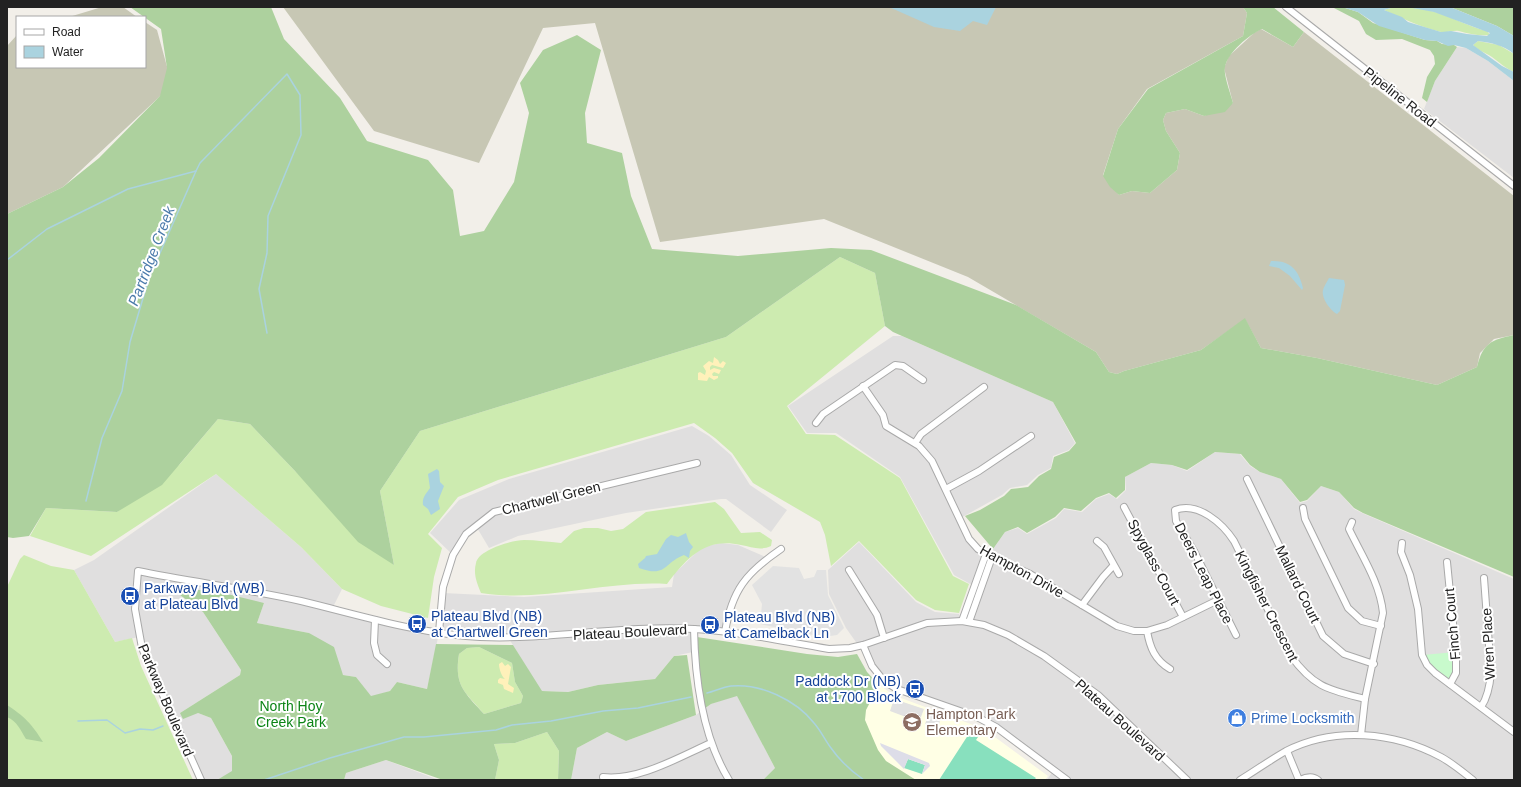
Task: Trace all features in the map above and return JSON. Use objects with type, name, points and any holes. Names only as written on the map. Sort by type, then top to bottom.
[{"type":"street","name":"Pipeline Road","points":[[1286,7],[1514,186]]},
{"type":"street","points":[[816,423],[823,414],[895,365],[903,366],[923,380]]},
{"type":"street","name":"Hampton Drive","points":[[863,386],[883,415],[886,426],[915,443],[932,461],[969,539],[978,549],[989,556],[1030,574],[1117,626],[1134,631],[1146,631],[1167,625],[1218,600]]},
{"type":"street","points":[[915,443],[921,434],[984,387]]},
{"type":"street","points":[[946,489],[979,471],[1031,436]]},
{"type":"street","name":"Chartwell Green","points":[[439,632],[443,587],[452,555],[466,534],[494,512],[697,463]]},
{"type":"street","name":"Mallard Court","points":[[1247,479],[1323,636],[1344,654],[1374,664]]},
{"type":"street","name":"Spyglass Court","points":[[1124,506],[1183,617]]},
{"type":"street","name":"Kingfisher Crescent","points":[[1175,510],[1182,508],[1196,510],[1216,519],[1226,528],[1234,541],[1291,656],[1302,671],[1327,689],[1366,699]]},
{"type":"street","points":[[1303,508],[1305,519],[1348,608],[1362,621],[1381,626]]},
{"type":"street","name":"Deers Leap Place","points":[[1175,510],[1176,521],[1194,551],[1236,635]]},
{"type":"street","points":[[1352,522],[1349,529],[1382,600],[1384,612],[1366,699],[1361,735]]},
{"type":"street","points":[[1097,541],[1104,547],[1118,574]]},
{"type":"street","points":[[1402,543],[1401,552],[1410,575],[1418,608],[1422,655],[1427,665],[1450,684],[1513,729]]},
{"type":"street","points":[[725,632],[728,613],[745,579],[758,565],[781,549]]},
{"type":"street","points":[[962,621],[989,556]]},
{"type":"street","points":[[970,622],[989,556]]},
{"type":"street","name":"Finch Court","points":[[1447,562],[1456,654],[1456,673],[1450,684]]},
{"type":"street","points":[[1082,605],[1113,566]]},
{"type":"street","points":[[849,570],[877,615],[884,638]]},
{"type":"street","name":"Plateau Boulevard","points":[[138,571],[240,588],[374,620],[439,632],[479,637],[548,636],[694,628],[829,650],[863,645],[927,623],[970,622],[984,625],[1008,635],[1050,661],[1098,695],[1187,780]]},
{"type":"street","name":"Parkway Boulevard","points":[[138,571],[135,609],[142,648],[201,780]]},
{"type":"street","name":"Wren Place","points":[[1481,707],[1485,701],[1490,685],[1491,672],[1484,578]]},
{"type":"street","points":[[374,620],[374,643],[377,655],[387,664]]},
{"type":"street","points":[[694,628],[695,651],[702,707],[711,743],[729,780]]},
{"type":"street","points":[[1146,631],[1149,646],[1159,663],[1170,669]]},
{"type":"street","points":[[863,645],[872,666],[888,683],[897,689],[977,717],[996,727],[1067,780]]},
{"type":"street","points":[[1240,780],[1287,751],[1305,744],[1336,736],[1361,735],[1387,737],[1405,741],[1442,757],[1473,780]]},
{"type":"street","points":[[603,777],[622,777],[639,773],[711,743]]},
{"type":"street","points":[[1287,751],[1299,780],[1308,776],[1314,777],[1318,780]]},
{"type":"shaded area","points":[[102,7],[123,7],[136,16],[72,16]]},
{"type":"shaded area","points":[[283,7],[1243,7],[1247,13],[1243,36],[1147,89],[1118,129],[1103,175],[1119,195],[1132,191],[1150,193],[1177,170],[1180,153],[1166,131],[1163,120],[1166,113],[1185,109],[1204,116],[1233,103],[1224,68],[1229,56],[1254,33],[1261,29],[1293,47],[1304,32],[1514,196],[1514,335],[1494,339],[1480,353],[1477,367],[1437,385],[1317,358],[1261,348],[1245,319],[1201,350],[1117,374],[1109,372],[1096,352],[968,277],[824,219],[660,242],[595,23],[543,28],[479,163],[374,131]]},
{"type":"shaded area","points":[[146,23],[157,30],[172,85],[63,187],[7,214],[7,46],[16,36],[16,68],[146,68]]},
{"type":"shaded area","points":[[1457,47],[1466,48],[1488,61],[1514,81],[1514,178],[1424,109],[1435,81]]},
{"type":"shaded area","points":[[893,336],[902,336],[1053,402],[1075,443],[1069,450],[1053,456],[1051,468],[1038,475],[1027,485],[1010,488],[1002,495],[957,520],[985,555],[974,586],[954,575],[900,477],[836,433],[807,433],[788,406]]},
{"type":"shaded area","points":[[692,426],[709,436],[731,455],[750,485],[787,510],[771,532],[726,499],[721,499],[626,513],[518,536],[489,548],[476,526],[453,555],[430,533],[459,500],[509,479]]},
{"type":"shaded area","points":[[1215,452],[1240,454],[1250,466],[1260,472],[1281,479],[1300,503],[1307,501],[1321,486],[1339,492],[1354,509],[1362,513],[1514,579],[1514,780],[1190,780],[1100,693],[1045,654],[970,622],[993,557],[993,549],[1005,532],[1018,528],[1027,534],[1056,518],[1064,509],[1082,512],[1096,499],[1109,494],[1117,499],[1126,490],[1125,477],[1151,463],[1172,465],[1187,471]]},
{"type":"shaded area","points":[[216,474],[301,547],[342,589],[332,609],[439,632],[443,593],[524,597],[672,587],[674,574],[702,547],[721,543],[738,545],[768,558],[737,592],[725,632],[695,629],[693,652],[674,656],[655,679],[598,685],[568,692],[541,691],[508,637],[439,633],[427,689],[397,682],[390,691],[371,697],[356,677],[343,675],[309,633],[257,623],[264,603],[180,595],[203,612],[241,670],[240,675],[180,713],[198,713],[211,718],[232,756],[232,772],[217,780],[201,780],[139,637],[115,642],[74,570],[94,560]]},
{"type":"shaded area","points":[[859,542],[916,602],[935,612],[959,614],[961,623],[984,626],[1007,636],[1044,659],[1097,698],[1184,780],[1047,780],[1054,769],[996,726],[897,688],[885,680],[872,665],[863,644],[858,645],[846,628],[829,594],[828,570]]},
{"type":"shaded area","points":[[773,566],[799,568],[804,579],[814,577],[817,570],[826,570],[828,595],[844,628],[837,635],[823,637],[760,624],[762,604],[752,585]]},
{"type":"shaded area","name":"Hampton Park Elementary","points":[[873,680],[893,695],[984,729],[1048,776],[1045,780],[870,780],[857,722]]},
{"type":"shaded area","points":[[737,695],[775,768],[764,779],[571,780],[577,748],[607,732],[626,741],[696,715],[711,704]]},
{"type":"shaded area","points":[[894,699],[924,709],[919,722],[890,711]]},
{"type":"shaded area","points":[[930,712],[941,716],[938,729],[925,724]]},
{"type":"shaded area","points":[[880,743],[929,763],[930,766],[922,774],[925,765],[908,759],[904,769],[881,746]]},
{"type":"shaded area","points":[[386,760],[436,779],[443,780],[344,780],[346,773]]},
{"type":"green space","points":[[130,7],[271,7],[284,39],[340,98],[367,141],[428,160],[453,190],[460,236],[484,231],[514,182],[529,113],[520,83],[543,50],[577,35],[601,50],[585,113],[587,143],[622,153],[631,196],[652,249],[738,256],[831,248],[871,250],[1016,305],[1096,352],[1109,372],[1117,374],[1201,350],[1245,318],[1261,348],[1317,358],[1437,385],[1477,367],[1482,353],[1489,344],[1499,339],[1514,335],[1514,577],[1363,513],[1354,508],[1339,492],[1321,486],[1307,500],[1300,502],[1281,479],[1260,472],[1250,465],[1241,454],[1215,452],[1187,470],[1172,465],[1151,463],[1125,477],[1125,490],[1116,498],[1109,493],[1096,498],[1081,511],[1064,508],[1055,517],[1027,533],[1018,527],[1005,532],[993,549],[965,516],[980,510],[1004,496],[1011,489],[1028,487],[1039,476],[1051,469],[1054,457],[1069,451],[1076,443],[1053,402],[893,332],[885,326],[875,273],[840,257],[726,337],[420,431],[380,491],[394,565],[358,542],[295,471],[250,424],[218,419],[162,485],[117,512],[46,508],[29,536],[13,538],[7,537],[7,214],[63,187],[99,158],[160,96],[167,68],[161,29],[146,18],[146,16],[143,16]]},
{"type":"green space","points":[[1243,7],[1273,7],[1304,32],[1293,47],[1262,29],[1251,35],[1230,56],[1225,67],[1226,79],[1233,103],[1225,112],[1204,116],[1185,109],[1166,113],[1163,120],[1166,131],[1180,153],[1177,170],[1150,193],[1132,191],[1119,195],[1110,187],[1103,176],[1118,129],[1148,89],[1243,36],[1247,13]]},
{"type":"green space","points":[[1332,7],[1342,7],[1358,12],[1373,23],[1425,40],[1437,41],[1442,44],[1454,45],[1457,47],[1435,81],[1427,102],[1422,98],[1427,77],[1435,64],[1434,56],[1430,50],[1402,39],[1376,40],[1366,34],[1359,21]]},
{"type":"green space","points":[[1394,7],[1414,8],[1435,12],[1487,31],[1490,35],[1457,31],[1441,32],[1434,30],[1384,10]]},
{"type":"green space","points":[[1450,7],[1514,7],[1514,36],[1497,26]]},
{"type":"green space","points":[[1478,41],[1499,45],[1514,54],[1514,72],[1473,45]]},
{"type":"green space","points":[[840,257],[875,273],[885,326],[787,406],[806,434],[835,435],[900,478],[953,576],[969,584],[959,613],[935,610],[916,600],[859,541],[831,566],[825,535],[820,522],[753,483],[732,453],[715,438],[694,423],[498,480],[458,497],[428,534],[442,548],[434,577],[428,618],[381,606],[342,589],[301,547],[216,474],[91,556],[30,536],[46,508],[117,512],[180,464],[218,419],[250,424],[295,471],[394,565],[380,491],[420,431],[726,337]]},
{"type":"green space","points":[[715,502],[724,509],[741,533],[760,532],[772,540],[771,546],[752,548],[728,543],[707,547],[690,558],[667,584],[621,585],[527,595],[481,593],[478,586],[475,571],[478,558],[489,550],[504,544],[519,540],[561,543],[574,531],[584,528],[598,528],[611,531],[623,529],[646,512]]},
{"type":"green space","points":[[24,555],[51,566],[74,570],[115,642],[132,638],[141,666],[193,780],[7,780],[7,587],[20,559]]},
{"type":"green space","name":"North Hoy Creek Park","points":[[180,588],[219,592],[264,603],[257,623],[309,633],[334,647],[343,675],[356,677],[371,696],[390,691],[397,682],[427,689],[436,644],[513,645],[542,691],[568,692],[598,685],[655,679],[674,656],[687,655],[696,715],[626,741],[607,732],[577,748],[571,780],[558,780],[559,751],[547,732],[515,743],[494,744],[499,760],[495,780],[443,780],[386,760],[346,773],[344,780],[217,780],[232,771],[232,756],[211,718],[198,713],[183,719],[180,713],[240,675],[241,670],[203,612],[180,595]],"holes":[[[479,647],[512,663],[515,682],[523,696],[521,703],[484,714],[466,694],[459,681],[459,654],[467,648]]]},
{"type":"green space","points":[[697,637],[807,654],[838,657],[857,654],[867,672],[879,685],[866,710],[865,720],[878,750],[886,761],[916,780],[752,780],[764,779],[775,768],[737,696],[711,704],[704,709],[696,651]]},
{"type":"green space","points":[[479,647],[512,663],[515,682],[523,696],[521,703],[484,714],[466,693],[459,681],[459,654],[467,648]]},
{"type":"green space","points":[[1456,652],[1456,673],[1450,684],[1435,673],[1422,655]]},
{"type":"green space","points":[[7,705],[27,721],[43,742],[26,739],[16,724],[7,717]]},
{"type":"green space","points":[[974,726],[982,731],[976,740],[1036,778],[1034,780],[939,780]]},
{"type":"green space","points":[[547,732],[559,751],[558,780],[495,780],[499,760],[494,744],[515,743]]},
{"type":"green space","points":[[908,759],[925,765],[922,774],[904,768]]},
{"type":"sand","points":[[714,357],[720,364],[723,361],[726,363],[723,368],[712,365],[710,367],[710,370],[714,368],[721,370],[719,374],[714,372],[712,374],[713,376],[718,376],[718,378],[714,380],[709,377],[707,381],[698,380],[698,373],[700,372],[705,375],[706,371],[703,366],[709,361],[713,363]]},
{"type":"sand","points":[[502,662],[505,666],[508,664],[511,667],[508,684],[514,688],[513,693],[504,689],[503,685],[498,683],[500,678],[505,679],[502,675],[499,664]]},
{"type":"water","points":[[889,7],[996,7],[987,25],[973,21],[960,31],[934,27]]},
{"type":"water","points":[[1342,7],[1394,7],[1384,10],[1402,17],[1408,22],[1441,32],[1451,31],[1487,36],[1490,33],[1434,12],[1407,7],[1450,7],[1497,26],[1514,36],[1514,54],[1502,46],[1478,41],[1473,45],[1502,66],[1514,72],[1514,81],[1488,61],[1466,48],[1454,45],[1448,46],[1437,41],[1425,40],[1379,26],[1358,12]]},
{"type":"water","points":[[1271,261],[1284,262],[1293,268],[1299,276],[1303,288],[1302,290],[1290,276],[1279,268],[1269,266]]},
{"type":"water","points":[[1329,278],[1344,280],[1345,285],[1340,311],[1337,314],[1329,307],[1323,297],[1323,290]]},
{"type":"water","points":[[437,469],[439,471],[440,482],[444,486],[438,501],[440,509],[431,515],[428,509],[423,505],[423,500],[430,488],[428,474]]},
{"type":"water","points":[[686,533],[689,542],[693,547],[690,551],[689,558],[684,555],[677,558],[664,568],[655,571],[648,571],[639,568],[638,564],[646,556],[657,554],[666,539],[671,535],[678,537]]},
{"type":"waterway","name":"Partridge Creek","points":[[86,501],[102,438],[122,391],[130,342],[149,278],[196,171],[200,163],[287,74],[300,95],[301,135],[268,216],[267,253],[259,289],[267,333]]},
{"type":"waterway","points":[[7,260],[47,229],[128,189],[196,171]]},
{"type":"waterway","points":[[707,693],[731,686],[754,687],[765,690],[787,700],[798,707],[806,715],[816,726],[838,757],[864,780]]},
{"type":"waterway","points":[[264,780],[330,758],[404,737],[424,737],[496,730],[512,725],[551,721],[603,711],[638,708],[691,697]]},
{"type":"waterway","points":[[78,721],[107,720],[125,733],[140,729],[153,730],[163,726]]},
{"type":"place","name":"Parkway Blvd (WB) at Plateau Blvd","points":[[130,596]]},
{"type":"place","name":"Plateau Blvd (NB) at Chartwell Green","points":[[417,624]]},
{"type":"place","name":"Plateau Blvd (NB) at Camelback Ln","points":[[710,625]]},
{"type":"place","name":"Paddock Dr (NB) at 1700 Block","points":[[915,689]]},
{"type":"place","name":"Prime Locksmith","points":[[1237,718]]},
{"type":"place","name":"Hampton Park Elementary","points":[[912,722]]}]
